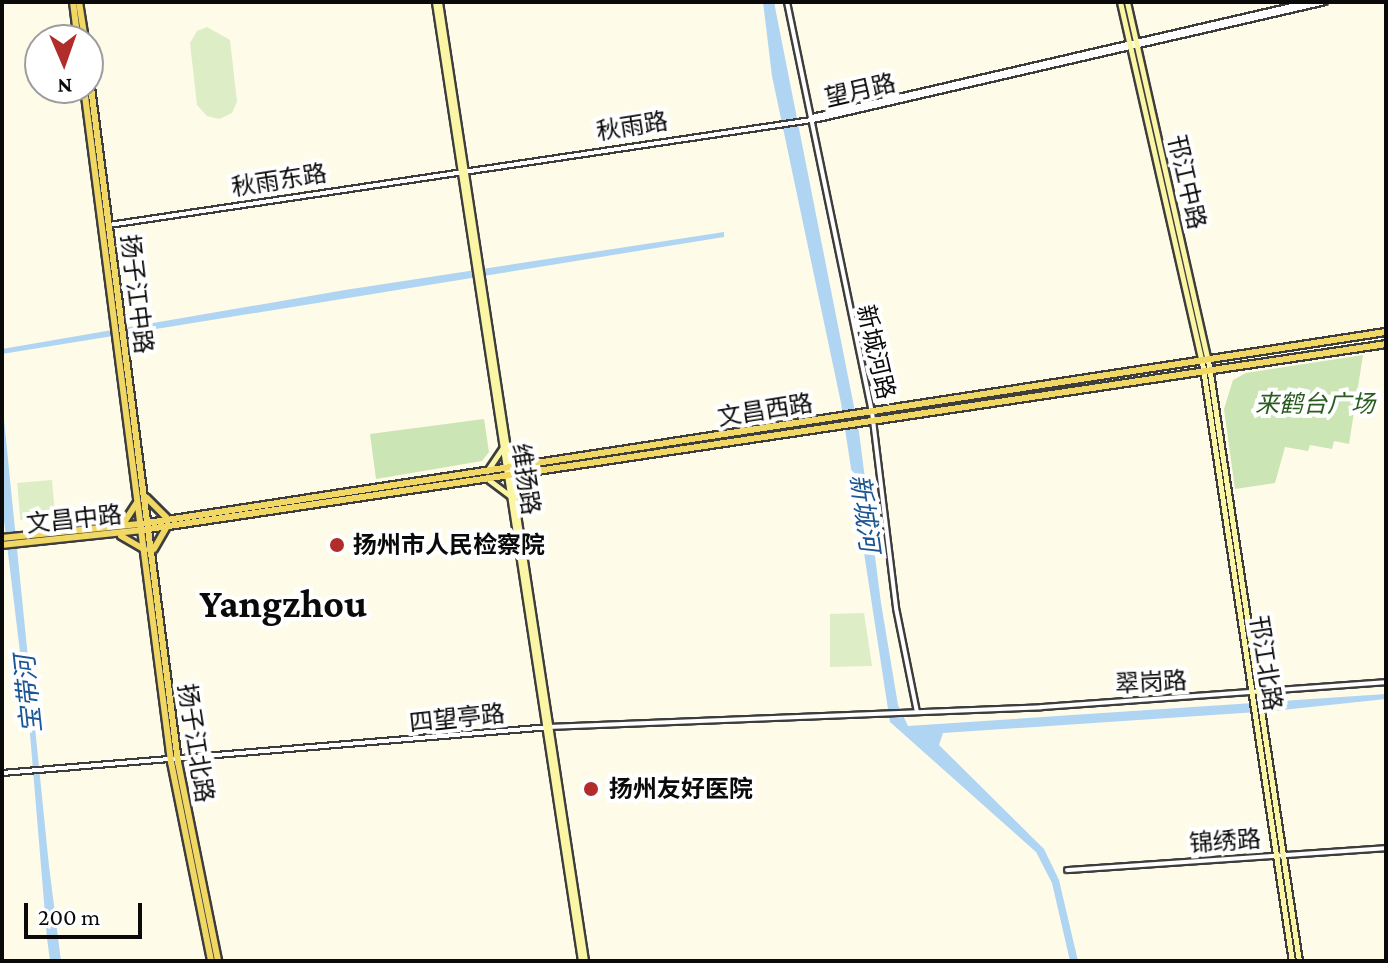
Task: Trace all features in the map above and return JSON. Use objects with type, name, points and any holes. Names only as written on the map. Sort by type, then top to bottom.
[{"type":"main road","points":[[73,2],[76,24]]},
{"type":"main road","points":[[79,2],[82,24]]},
{"type":"main road","name":"维扬路","points":[[437,2],[583,961]]},
{"type":"main road","name":"邗江中路","points":[[1120,2],[1133,44],[1206,365]]},
{"type":"main road","name":"邗江中路","points":[[1127,2],[1133,44]]},
{"type":"main road","name":"扬子江中路","points":[[86,104],[102,226],[120,327]]},
{"type":"main road","name":"扬子江中路","points":[[94,104],[111,225],[121,338],[145,526]]},
{"type":"main road","name":"文昌西路","points":[[531,468],[859,413],[872,416],[1206,365],[1386,332]]},
{"type":"main road","name":"文昌西路","points":[[1206,365],[1386,344]]},
{"type":"main road","name":"邗江北路","points":[[1206,365],[1280,855],[1299,961]]},
{"type":"main road","name":"文昌西路","points":[[145,526],[486,474],[862,422],[872,416]]},
{"type":"main road","points":[[506,447],[531,468],[513,499],[486,474],[506,447]]},
{"type":"main road","points":[[120,526],[135,511],[141,495],[169,523],[159,533],[153,556]]},
{"type":"main road","name":"文昌中路","points":[[3,542],[120,526],[145,526]]},
{"type":"main road","name":"文昌中路","points":[[20,540],[103,534],[145,526]]},
{"type":"main road","name":"扬子江北路","points":[[145,526],[145,550],[175,762],[211,961]]},
{"type":"main road","name":"扬子江北路","points":[[145,526],[153,556],[175,762],[218,961]]},
{"type":"main road","points":[[103,534],[128,536],[145,550]]},
{"type":"main road","name":"邗江北路","points":[[1280,855],[1292,961]]},
{"type":"street","name":"新城河路","points":[[787,2],[872,416],[896,608],[917,712]]},
{"type":"street","name":"望月路","points":[[810,118],[1309,2]]},
{"type":"street","name":"望月路","points":[[1133,44],[1325,2]]},
{"type":"street","name":"秋雨路","points":[[463,171],[810,118]]},
{"type":"street","name":"秋雨东路","points":[[102,226],[463,171]]},
{"type":"street","name":"翠岗路","points":[[917,712],[1257,698],[1386,682]]},
{"type":"street","name":"四望亭路","points":[[2,773],[175,762],[548,728],[917,712]]},
{"type":"street","name":"锦绣路","points":[[1067,870],[1386,848]]},
{"type":"green space","points":[[207,27],[230,40],[237,102],[232,113],[219,119],[207,116],[197,105],[190,43],[197,31]]},
{"type":"green space","name":"来鹤台广场","points":[[1363,355],[1349,444],[1334,441],[1332,449],[1310,445],[1308,451],[1285,447],[1275,483],[1235,489],[1224,409],[1233,380],[1246,373]]},
{"type":"green space","points":[[484,419],[489,452],[482,461],[376,479],[370,434]]},
{"type":"green space","points":[[52,480],[55,517],[20,520],[17,483]]},
{"type":"green space","points":[[864,613],[872,666],[830,667],[830,614]]},
{"type":"water","name":"新城河","points":[[763,2],[774,2],[859,432],[881,603],[898,705],[908,726],[1386,694],[1386,699],[1273,711],[943,733],[939,745],[1044,849],[1059,880],[1078,961],[1070,961],[1052,883],[1036,852],[890,722],[841,403],[772,76]]},
{"type":"water","points":[[724,232],[724,237],[2,354],[2,349],[345,290]]},
{"type":"water","name":"宝带河","points":[[2,400],[61,961],[50,961],[47,938],[30,734],[2,504]]},
{"type":"place","name":"扬州市人民检察院","points":[[337,545]]},
{"type":"place","name":"扬州友好医院","points":[[591,789]]},
{"type":"district","name":"Yangzhou","points":[[283,604]]}]
